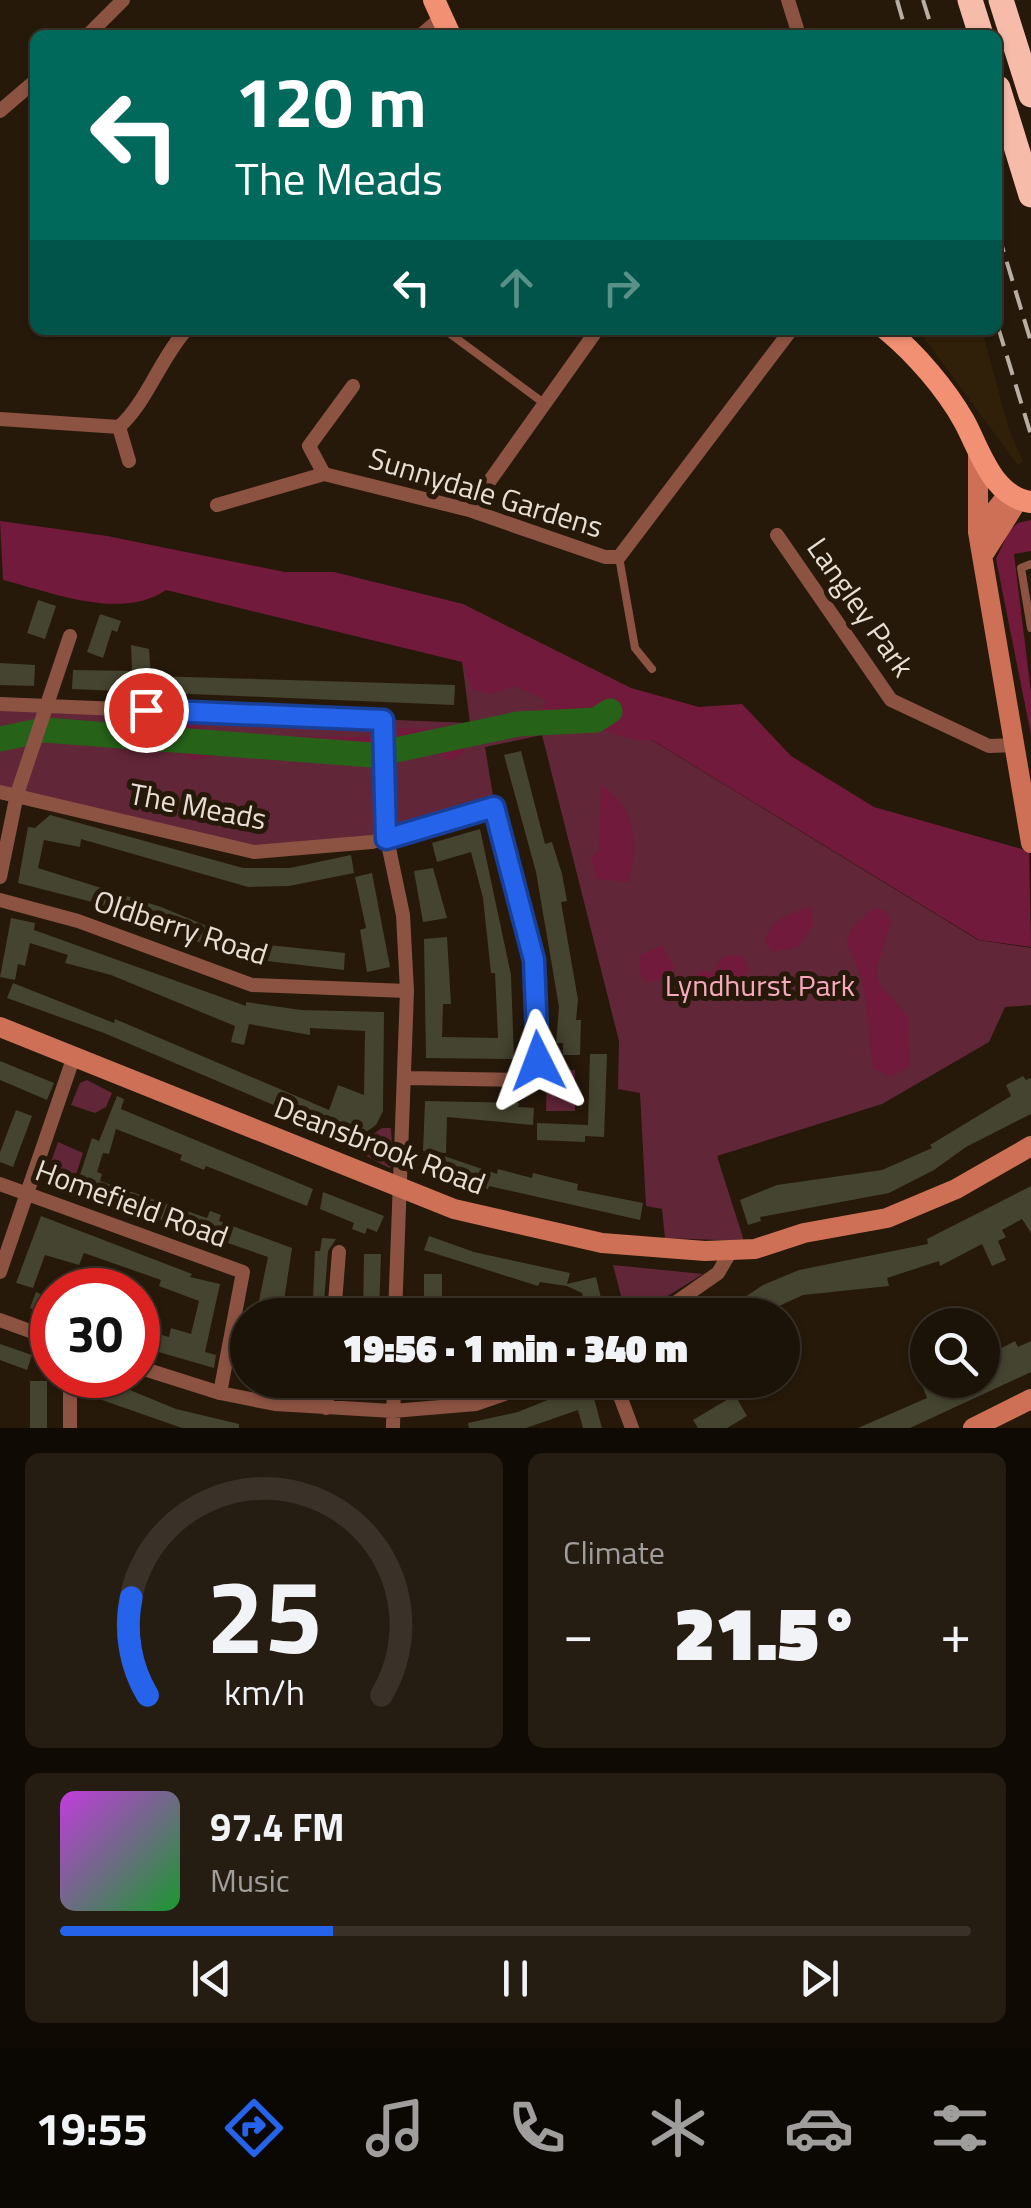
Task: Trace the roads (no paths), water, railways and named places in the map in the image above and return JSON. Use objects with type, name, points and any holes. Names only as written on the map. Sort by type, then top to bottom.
[{"type":"highway","points":[[970,0],[979,30]]},
{"type":"highway","points":[[1001,0],[1031,95]]},
{"type":"highway","points":[[1002,101],[1031,195]]},
{"type":"main road","points":[[893,335],[919,362],[966,424],[978,452],[1004,490],[1027,499]]},
{"type":"main road","points":[[966,424],[980,431],[1027,499]]},
{"type":"street","points":[[100,30],[123,0]]},
{"type":"street","points":[[788,0],[797,30]]},
{"type":"street","points":[[0,111],[30,84]]},
{"type":"street","points":[[119,427],[183,335]]},
{"type":"street","points":[[469,510],[593,335]]},
{"type":"street","points":[[624,552],[787,335]]},
{"type":"street","points":[[217,504],[324,474],[309,446],[353,386]]},
{"type":"street","points":[[0,419],[119,427]]},
{"type":"street","points":[[119,427],[130,461]]},
{"type":"street","points":[[978,452],[978,532],[1027,794],[1031,843]]},
{"type":"street","name":"Sunnydale Gardens","points":[[324,474],[469,510],[605,557],[624,552]]},
{"type":"street","points":[[978,532],[1002,502],[1027,499]]},
{"type":"street","points":[[984,552],[1027,499]]},
{"type":"street","name":"Langley Park","points":[[777,535],[891,700],[989,746],[1016,745]]},
{"type":"street","points":[[0,876],[17,794],[70,636]]},
{"type":"street","points":[[0,704],[383,720],[386,839],[403,915],[407,991],[395,1298]]},
{"type":"street","name":"The Meads","points":[[0,792],[254,852],[386,839],[494,807],[534,960],[538,1061],[525,1080],[406,1078]]},
{"type":"street","name":"Oldberry Road","points":[[0,900],[78,921],[252,985],[407,991]]},
{"type":"street","name":"Deansbrook Road","points":[[0,1028],[454,1209],[583,1239],[731,1251],[756,1249],[804,1233],[886,1218],[956,1189],[1031,1146]]},
{"type":"street","points":[[0,1272],[73,1060]]},
{"type":"street","name":"Homefield Road","points":[[0,1184],[243,1272],[220,1393]]},
{"type":"street","points":[[682,1298],[718,1273],[731,1251]]},
{"type":"street","points":[[335,1298],[339,1252]]},
{"type":"street","points":[[0,1320],[30,1331]]},
{"type":"street","points":[[160,1374],[220,1393],[275,1404],[326,1408],[393,1411],[476,1404],[493,1398]]},
{"type":"street","points":[[70,1398],[70,1428]]},
{"type":"street","points":[[326,1408],[327,1398]]},
{"type":"street","points":[[392,1428],[393,1398]]},
{"type":"street","points":[[621,1398],[632,1428]]},
{"type":"street","points":[[973,1428],[1031,1399]]},
{"type":"lane","points":[[452,335],[544,404]]},
{"type":"lane","points":[[624,552],[636,648],[652,669]]},
{"type":"lane","points":[[1031,564],[1021,568],[1031,628]]},
{"type":"waterway","points":[[0,739],[44,730],[372,755],[518,724],[596,720],[610,711]]},
{"type":"railway","points":[[897,0],[906,30]]},
{"type":"railway","points":[[923,0],[932,30]]},
{"type":"railway","points":[[1002,246],[1031,342]]},
{"type":"railway","points":[[1000,335],[1031,435]]},
{"type":"park label","name":"Lyndhurst Park","points":[[760,985]]}]
